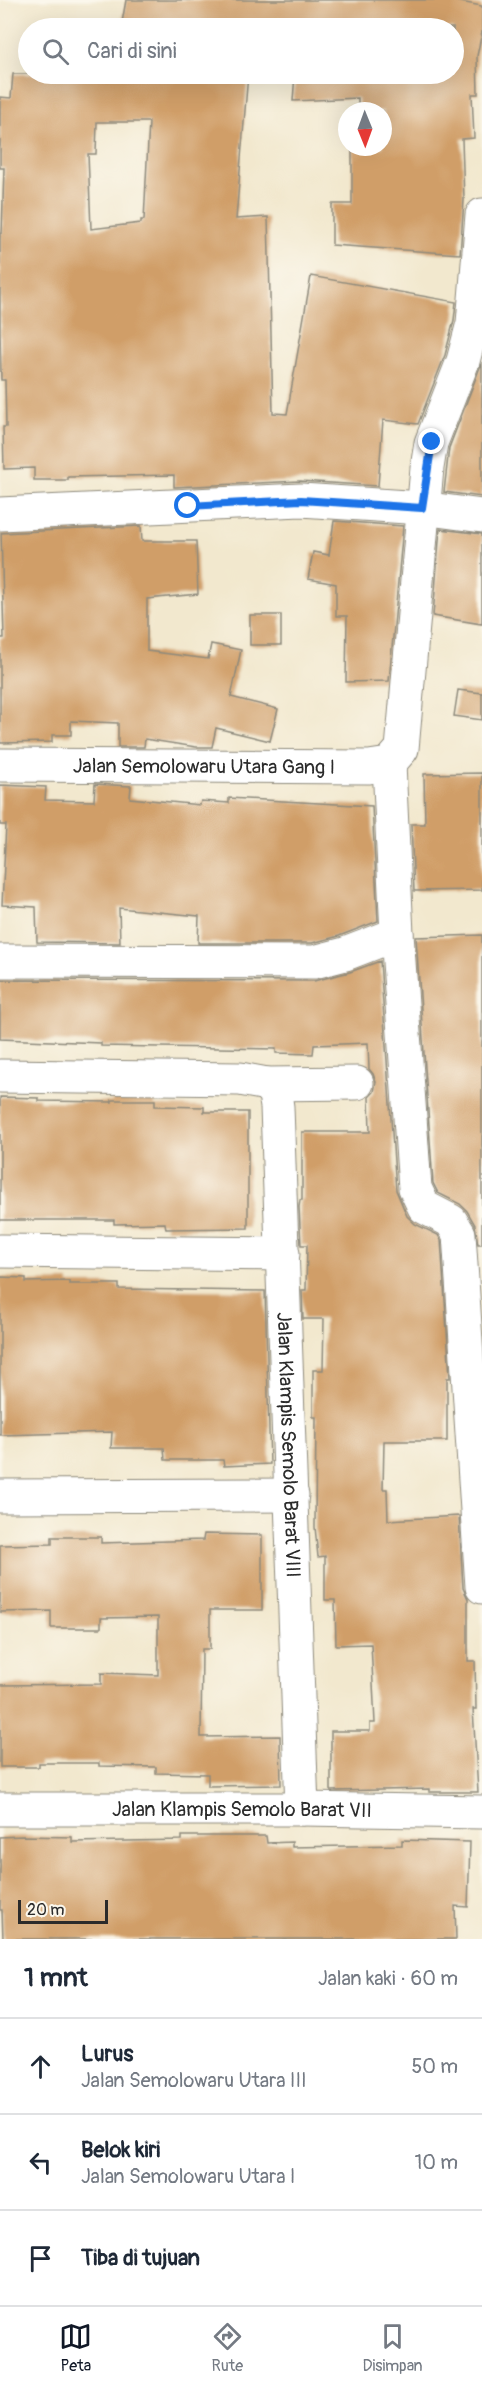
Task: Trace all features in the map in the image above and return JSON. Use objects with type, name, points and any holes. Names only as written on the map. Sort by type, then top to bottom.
[{"type":"street","points":[[482,215],[473,323],[463,361],[432,442],[422,508],[395,756],[397,933],[415,1188],[424,1207],[451,1221],[459,1234],[482,1587]]},
{"type":"street","points":[[0,514],[301,500],[422,508],[482,516]]},
{"type":"street","name":"Jalan Semolowaru Utara Gang I","points":[[0,765],[369,767],[395,756]]},
{"type":"street","points":[[0,962],[314,962],[345,954],[397,933]]},
{"type":"street","points":[[0,1076],[240,1078],[267,1083],[357,1083]]},
{"type":"street","name":"Jalan Klampis Semolo Barat VIII","points":[[267,1083],[274,1094],[277,1107],[302,1809]]},
{"type":"street","points":[[0,1251],[283,1254]]},
{"type":"street","points":[[0,1496],[292,1495]]},
{"type":"street","name":"Jalan Klampis Semolo Barat VII","points":[[0,1809],[302,1809],[482,1812]]},
{"type":"building","points":[[126,0],[450,0],[482,6],[482,32],[477,56],[478,94],[472,94],[474,138],[462,139],[464,200],[460,254],[332,245],[332,204],[352,204],[352,156],[392,156],[392,102],[358,102],[358,98],[293,101],[294,84],[464,84],[464,18],[123,18]]},
{"type":"building","points":[[13,74],[18,74],[18,84],[247,84],[236,219],[268,217],[273,413],[287,414],[311,276],[456,302],[445,355],[418,424],[383,420],[378,486],[300,481],[174,487],[174,475],[34,480],[34,468],[4,469],[3,427],[6,427],[5,380],[1,380],[0,233],[2,233],[4,168],[0,168],[0,97],[11,98]],"holes":[[[97,122],[149,122],[144,220],[141,220],[141,223],[91,229],[88,154],[96,154]]]},
{"type":"building","points":[[482,362],[482,497],[444,492],[449,448]]},
{"type":"building","points":[[334,521],[403,526],[389,681],[346,682],[347,616],[336,616],[336,584],[308,579],[313,552],[329,555]]},
{"type":"building","points":[[141,526],[142,541],[196,541],[198,594],[147,599],[147,651],[208,659],[211,644],[241,650],[231,697],[278,709],[270,741],[216,728],[212,747],[196,747],[145,739],[144,747],[118,747],[118,723],[71,721],[71,735],[52,735],[52,742],[0,743],[0,638],[4,638],[1,533]]},
{"type":"building","points":[[440,529],[482,534],[482,624],[433,616]]},
{"type":"building","points":[[250,615],[281,615],[281,645],[250,645]]},
{"type":"building","points":[[458,690],[482,693],[482,720],[454,716]]},
{"type":"building","points":[[482,773],[482,890],[414,891],[411,824],[425,824],[424,774]]},
{"type":"building","points":[[95,784],[131,786],[130,798],[200,805],[201,801],[229,803],[229,798],[372,806],[378,921],[339,936],[312,943],[198,943],[199,916],[119,908],[120,943],[37,942],[36,907],[2,905],[6,825],[0,825],[0,785],[46,787],[45,800],[94,801]]},
{"type":"building","points":[[482,935],[482,1244],[478,1244],[475,1225],[467,1211],[460,1204],[438,1193],[433,1183],[416,937]]},
{"type":"building","points":[[380,961],[396,1190],[407,1216],[415,1224],[438,1235],[441,1240],[450,1378],[447,1378],[447,1441],[384,1441],[383,1489],[387,1489],[388,1520],[459,1516],[463,1588],[468,1599],[468,1661],[475,1661],[476,1709],[473,1709],[478,1792],[429,1792],[429,1789],[331,1791],[331,1731],[370,1731],[370,1723],[375,1723],[371,1644],[336,1645],[335,1600],[325,1600],[325,1556],[318,1557],[315,1527],[316,1417],[313,1417],[313,1370],[323,1370],[324,1319],[303,1319],[302,1290],[306,1290],[307,1245],[301,1245],[299,1207],[300,1200],[302,1200],[302,1132],[370,1132],[369,1097],[374,1092],[376,1082],[369,1069],[368,1043],[314,1045],[313,1054],[276,1053],[276,1049],[101,1046],[101,1043],[0,1039],[0,980],[314,981],[350,972]]},
{"type":"building","points":[[0,1097],[39,1098],[39,1101],[155,1100],[155,1106],[204,1107],[204,1112],[248,1112],[248,1228],[166,1229],[165,1223],[114,1224],[114,1220],[0,1220]]},
{"type":"building","points":[[0,1277],[26,1278],[26,1282],[69,1281],[69,1284],[119,1284],[119,1289],[265,1291],[270,1464],[224,1466],[223,1460],[165,1460],[164,1448],[111,1448],[112,1432],[0,1435]]},
{"type":"building","points":[[204,1534],[262,1535],[262,1610],[210,1610],[210,1649],[202,1649],[201,1737],[280,1736],[281,1785],[208,1786],[208,1774],[156,1773],[156,1767],[99,1766],[99,1763],[39,1763],[39,1767],[0,1767],[0,1685],[101,1684],[101,1673],[158,1675],[158,1617],[101,1618],[101,1628],[51,1628],[51,1611],[0,1612],[0,1545],[52,1544],[52,1537],[101,1537],[101,1543],[203,1540]]},
{"type":"building","points":[[182,1836],[266,1836],[267,1843],[292,1842],[292,1847],[402,1845],[402,1840],[470,1842],[468,1907],[455,1906],[456,1939],[3,1939],[2,1910],[0,1910],[0,1837],[72,1837],[72,1842],[182,1840]]},
{"type":"route","points":[[188,506],[301,500],[422,508],[432,442]]}]
